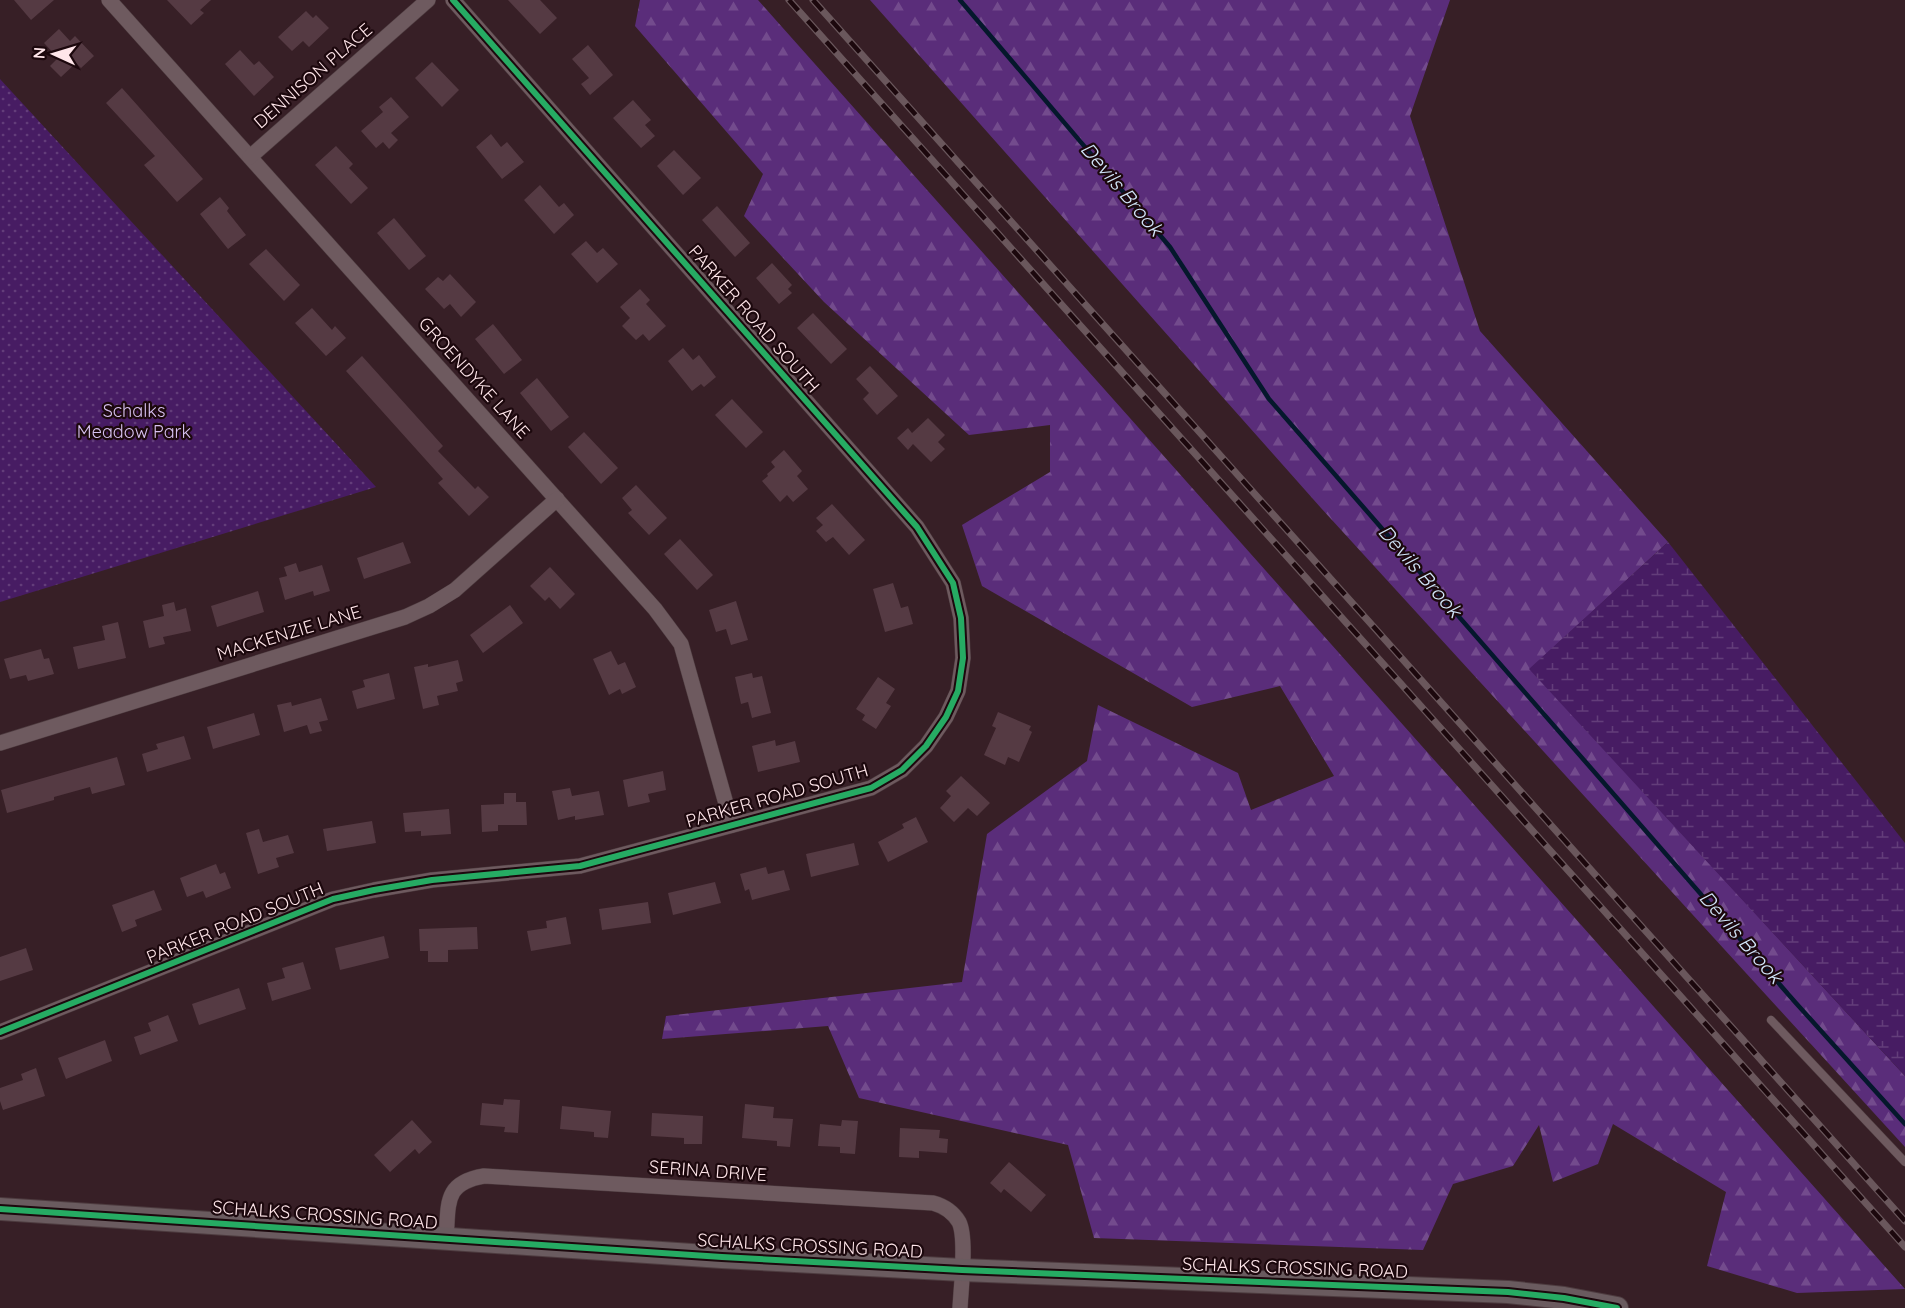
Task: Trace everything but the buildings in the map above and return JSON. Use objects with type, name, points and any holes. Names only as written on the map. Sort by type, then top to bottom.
[{"type":"street","name":"GROENDYKE LANE","points":[[109,0],[656,609],[681,644],[732,825]]},
{"type":"street","name":"DENNISON PLACE","points":[[250,157],[428,0]]},
{"type":"street","name":"PARKER ROAD SOUTH","points":[[0,1032],[333,899],[432,880],[580,866],[871,788],[902,770],[926,746],[946,717],[958,691],[963,658],[961,618],[953,583],[917,526],[453,0]]},
{"type":"street","name":"MACKENZIE LANE","points":[[0,743],[405,617],[455,590],[557,499]]},
{"type":"street","name":"SERINA DRIVE","points":[[446,1239],[449,1198],[458,1185],[470,1178],[484,1176],[933,1203],[943,1206],[960,1224],[963,1239],[960,1308]]},
{"type":"street","name":"SCHALKS CROSSING ROAD","points":[[0,1209],[722,1257],[962,1270],[1508,1292],[1564,1298],[1617,1308]]},
{"type":"lane","points":[[1771,1020],[1905,1162]]},
{"type":"green space","points":[[640,0],[758,0],[1905,1289],[1797,1293],[1707,1266],[1726,1192],[1613,1124],[1598,1164],[1553,1182],[1539,1125],[1513,1166],[1453,1184],[1423,1250],[1094,1238],[1068,1145],[859,1098],[828,1026],[662,1039],[666,1016],[962,982],[987,834],[1087,761],[1098,705],[1238,773],[1251,810],[1334,776],[1280,686],[1192,707],[982,586],[962,525],[1050,472],[1050,425],[969,435],[824,302],[744,216],[763,174],[635,26]]},
{"type":"green space","points":[[870,0],[1450,0],[1410,116],[1480,331],[1668,542],[1530,669],[1905,1076],[1905,1147],[1321,508]]},
{"type":"green space","name":"Schalks Meadow Park","points":[[0,79],[376,487],[0,602]]},
{"type":"green space","points":[[1668,542],[1905,843],[1905,1076],[1529,669]]},
{"type":"waterway","name":"Devils Brook","points":[[960,0],[1170,247],[1269,399],[1795,1002],[1905,1124]]},
{"type":"railway","points":[[789,0],[1905,1247]]},
{"type":"railway","points":[[813,0],[1905,1221]]},
{"type":"cycle path","points":[[0,1032],[333,899],[432,880],[580,866],[871,788],[902,770],[926,746],[946,717],[958,691],[963,658],[961,618],[953,583],[917,527],[453,0]]},
{"type":"cycle path","points":[[0,1209],[722,1257],[962,1270],[1508,1292],[1564,1298],[1617,1308]]}]
